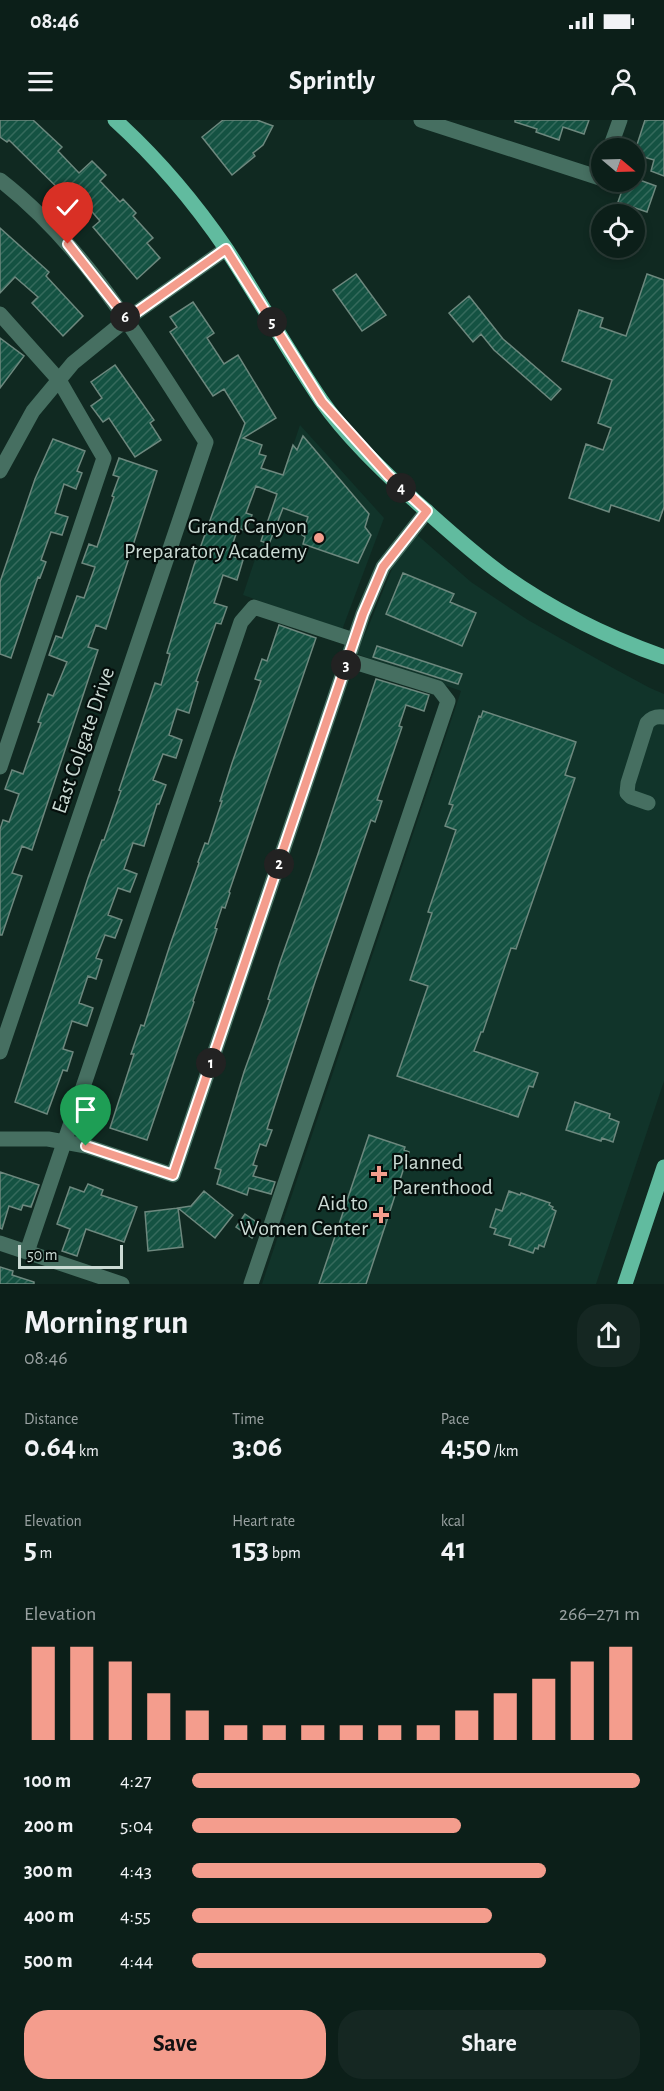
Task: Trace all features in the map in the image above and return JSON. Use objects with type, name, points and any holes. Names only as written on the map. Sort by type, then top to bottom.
[{"type":"main road","points":[[115,120],[171,179],[226,249],[322,402],[388,475],[465,545],[501,573],[546,603],[589,625],[664,657]]},
{"type":"main road","points":[[625,1284],[664,1167]]},
{"type":"street","points":[[421,120],[447,124],[591,173]]},
{"type":"street","points":[[614,138],[620,120]]},
{"type":"street","points":[[0,180],[68,244],[127,319]]},
{"type":"street","points":[[0,471],[33,411],[73,363],[127,319],[226,249]]},
{"type":"street","points":[[0,314],[58,380],[104,458],[0,766]]},
{"type":"street","name":"East Colgate Drive","points":[[0,1052],[206,442],[127,319]]},
{"type":"street","points":[[0,1138],[48,1139],[86,1146],[173,1175],[354,640],[383,567],[427,511]]},
{"type":"street","points":[[27,1252],[241,622],[254,607],[354,640]]},
{"type":"street","points":[[251,1284],[448,701],[438,688],[348,660]]},
{"type":"street","points":[[648,803],[630,797],[627,793],[628,783],[647,723],[651,718],[664,717]]},
{"type":"street","points":[[0,1243],[122,1284]]},
{"type":"shaded area","name":"Grand Canyon Preparatory Academy","points":[[300,425],[384,518],[342,630],[243,595]]},
{"type":"shaded area","points":[[415,533],[471,582],[528,620],[664,694],[664,1081],[596,1284],[262,1284],[461,691],[357,654],[394,564]]},
{"type":"building","points":[[0,120],[33,120],[62,147],[58,151],[79,173],[92,161],[106,175],[100,181],[120,202],[123,199],[136,213],[133,216],[153,238],[147,243],[160,258],[137,279],[93,227],[100,221],[81,199],[75,205],[9,140],[7,142],[0,137]]},
{"type":"building","points":[[223,120],[257,120],[273,126],[263,145],[253,153],[255,156],[232,175],[202,137]]},
{"type":"building","points":[[515,120],[589,120],[584,134],[563,127],[559,140],[536,132],[537,129],[515,122]]},
{"type":"building","points":[[645,120],[664,120],[664,176],[651,171],[654,160],[645,157],[645,138],[639,138]]},
{"type":"building","points":[[645,182],[656,186],[647,212],[645,204],[618,202],[622,192],[645,192]]},
{"type":"building","points":[[0,228],[49,272],[46,276],[83,316],[63,336],[32,303],[38,297],[15,277],[0,293]]},
{"type":"building","points":[[356,274],[386,315],[362,331],[333,290]]},
{"type":"building","points":[[647,274],[664,280],[664,507],[659,521],[611,505],[609,512],[569,498],[586,444],[603,450],[611,428],[598,423],[612,380],[562,361],[579,310],[603,318],[600,327],[626,336]]},
{"type":"building","points":[[469,296],[503,339],[561,389],[551,400],[494,350],[481,334],[473,342],[449,313]]},
{"type":"building","points":[[193,302],[214,333],[207,338],[224,364],[238,355],[276,418],[243,438],[262,445],[259,454],[266,456],[261,468],[283,475],[293,445],[297,450],[303,436],[369,514],[365,527],[371,535],[358,563],[303,544],[305,537],[302,535],[308,517],[283,508],[269,544],[261,541],[277,494],[256,486],[246,513],[252,515],[246,531],[238,528],[229,555],[243,560],[237,580],[223,575],[214,603],[227,607],[221,624],[216,623],[196,681],[198,682],[189,713],[177,709],[169,735],[182,740],[176,758],[163,754],[153,780],[166,785],[159,804],[157,804],[144,846],[133,843],[124,869],[137,874],[130,892],[118,888],[108,915],[122,920],[115,938],[105,935],[96,958],[102,960],[96,979],[88,976],[79,1003],[93,1008],[87,1026],[72,1021],[63,1049],[73,1052],[67,1071],[63,1070],[47,1114],[15,1102],[88,878],[121,791],[119,790],[155,683],[161,685],[170,654],[167,653],[194,565],[245,423],[224,389],[213,396],[170,332],[177,327],[170,317]]},
{"type":"building","points":[[0,338],[24,356],[0,388]]},
{"type":"building","points":[[115,365],[154,420],[150,423],[161,440],[135,457],[109,418],[103,422],[91,406],[102,398],[91,382]]},
{"type":"building","points":[[53,439],[85,451],[77,471],[82,473],[76,489],[64,484],[55,513],[68,517],[62,535],[51,532],[41,560],[46,562],[40,578],[38,577],[11,658],[0,654],[0,582],[35,479]]},
{"type":"building","points":[[119,458],[157,471],[106,629],[96,625],[88,647],[98,650],[32,850],[22,846],[12,873],[22,876],[2,935],[0,935],[0,829],[3,820],[9,822],[19,794],[5,789],[12,770],[23,774],[41,723],[38,722],[48,694],[53,696],[67,662],[49,655],[56,636],[62,638],[77,596],[84,598],[95,567],[82,563],[89,544],[97,547],[119,477],[113,475]]},
{"type":"building","points":[[403,573],[454,594],[450,602],[476,613],[462,646],[386,614]]},
{"type":"building","points":[[279,625],[316,638],[225,908],[222,907],[194,1002],[147,1140],[110,1128],[134,1054],[131,1054],[141,1025],[144,1026],[198,862],[205,843],[208,844],[232,763],[261,681],[255,679],[262,659],[267,661]]},
{"type":"building","points":[[377,646],[462,674],[458,684],[373,657]]},
{"type":"building","points":[[376,679],[429,695],[424,711],[406,705],[399,726],[402,727],[377,800],[382,801],[375,822],[371,820],[315,982],[267,1129],[272,1130],[266,1146],[260,1144],[253,1165],[257,1166],[253,1176],[275,1182],[271,1194],[249,1188],[247,1195],[217,1184],[221,1170],[215,1168],[244,1072],[270,1000],[268,999],[280,962]]},
{"type":"building","points":[[483,711],[576,742],[565,775],[575,778],[516,949],[511,948],[483,1032],[481,1032],[474,1051],[538,1073],[533,1087],[529,1086],[518,1117],[397,1076],[428,986],[410,980],[432,913],[428,912],[456,830],[445,826],[453,805],[449,804],[479,716],[481,717]]},
{"type":"building","points":[[575,1102],[610,1114],[609,1118],[619,1122],[613,1142],[602,1138],[601,1141],[566,1130]]},
{"type":"building","points":[[369,1135],[405,1147],[404,1150],[409,1152],[366,1284],[319,1284]]},
{"type":"building","points":[[0,1172],[39,1185],[31,1207],[23,1205],[21,1210],[9,1206],[2,1229],[0,1228]]},
{"type":"building","points":[[88,1184],[103,1190],[101,1195],[137,1207],[124,1242],[86,1229],[77,1256],[62,1251],[70,1229],[57,1224],[70,1187],[84,1192]]},
{"type":"building","points":[[204,1191],[233,1215],[215,1238],[178,1208],[191,1206]]},
{"type":"building","points":[[509,1191],[550,1203],[552,1209],[556,1211],[544,1247],[539,1245],[533,1253],[509,1245],[511,1239],[494,1234],[496,1229],[490,1227],[496,1209],[502,1211]]},
{"type":"building","points":[[178,1208],[183,1247],[148,1251],[145,1212]]},
{"type":"building","points":[[245,1214],[261,1225],[252,1238],[236,1227]]},
{"type":"building","points":[[0,1267],[13,1271],[12,1275],[34,1282],[34,1284],[0,1284]]},
{"type":"place","name":"Grand Canyon Preparatory Academy","points":[[319,538]]},
{"type":"place","name":"Planned Parenthood","points":[[379,1174]]},
{"type":"place","name":"Aid to Women Center","points":[[381,1215]]},
{"type":"route","points":[[68,244],[127,319],[226,249],[322,402],[388,475],[427,511],[383,567],[363,614],[173,1175],[86,1146]]}]
